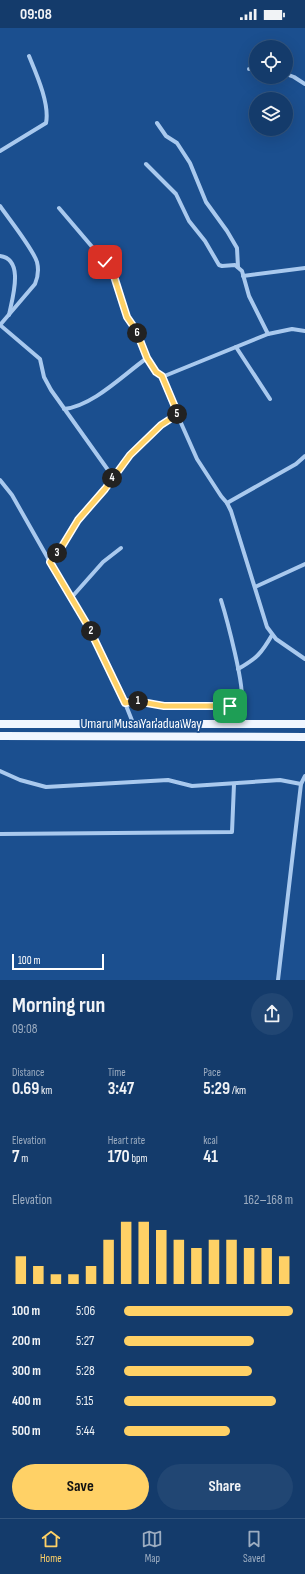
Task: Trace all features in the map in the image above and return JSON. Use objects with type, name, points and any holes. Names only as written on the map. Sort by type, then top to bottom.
[{"type":"main road","name":"Umaru Musa Yar'adua Way","points":[[0,724],[305,724]]},
{"type":"main road","name":"Umaru Musa Yar'adua Way","points":[[0,736],[305,737]]},
{"type":"street","points":[[0,152],[46,123],[47,118],[44,99],[38,78],[29,56]]},
{"type":"street","points":[[293,77],[305,84]]},
{"type":"street","points":[[157,123],[166,136],[177,143],[190,163],[206,202],[227,230],[237,248],[238,267],[243,276],[249,296],[268,334]]},
{"type":"street","points":[[146,164],[176,194],[189,221],[206,241],[215,261],[222,266],[235,265],[238,267]]},
{"type":"street","points":[[0,206],[34,255],[38,270],[38,277],[35,284],[0,325],[40,359],[46,380],[64,409],[113,477]]},
{"type":"street","points":[[59,208],[113,273],[127,317],[136,330],[147,358],[156,372],[162,376],[197,459],[227,503],[255,587],[262,614],[272,635],[305,659]]},
{"type":"street","points":[[0,256],[6,256],[10,260],[15,277],[15,289],[9,315]]},
{"type":"street","points":[[243,276],[305,268]]},
{"type":"street","points":[[162,376],[268,334],[292,329],[305,331]]},
{"type":"street","points":[[236,347],[270,399]]},
{"type":"street","points":[[64,409],[72,408],[99,394],[147,358]]},
{"type":"street","points":[[50,562],[61,548],[78,520],[147,437],[161,425],[178,414]]},
{"type":"street","points":[[227,503],[296,464],[305,456]]},
{"type":"street","points":[[0,480],[12,495],[88,626],[125,703],[133,724]]},
{"type":"street","points":[[71,598],[103,562],[121,548]]},
{"type":"street","points":[[255,587],[305,564]]},
{"type":"street","points":[[125,703],[141,701],[164,706],[230,706],[237,704],[243,698],[238,668],[221,600]]},
{"type":"street","points":[[238,668],[255,660],[265,648],[272,635]]},
{"type":"street","points":[[0,771],[20,780],[46,787],[168,780],[192,786],[280,780],[301,784]]},
{"type":"street","points":[[278,980],[301,784],[305,776]]},
{"type":"street","points":[[0,834],[232,832],[234,784]]},
{"type":"route","points":[[105,262],[113,273],[127,317],[136,330],[149,363],[159,375],[162,376],[165,387],[178,414],[161,425],[130,455],[105,489],[78,520],[61,548],[50,562],[88,626],[125,703],[141,701],[160,706],[230,706]]}]
